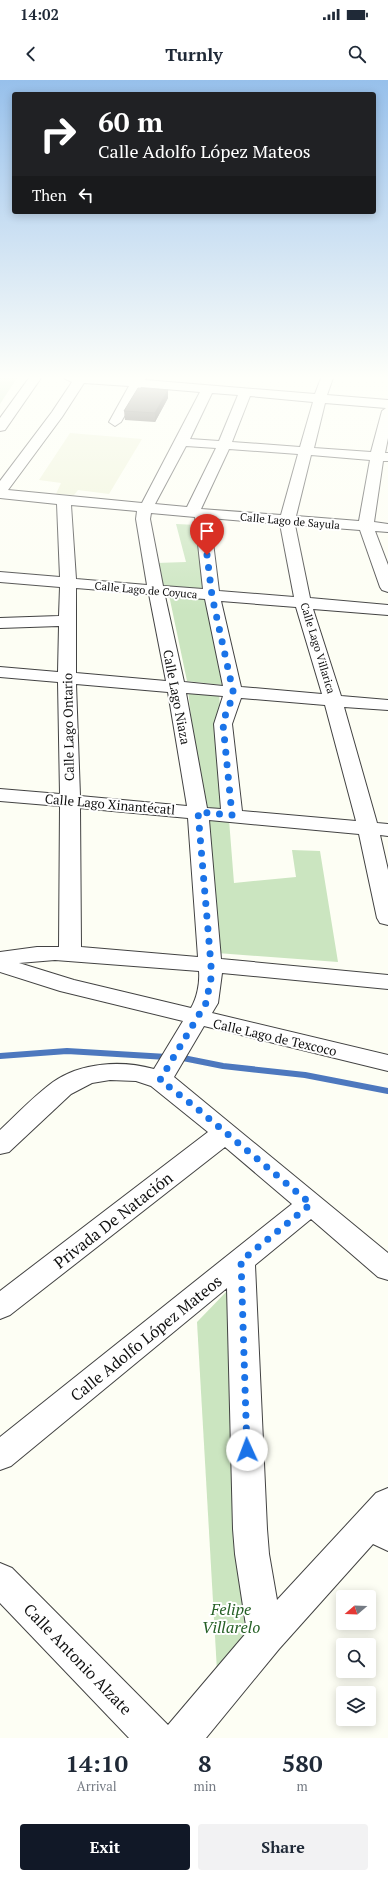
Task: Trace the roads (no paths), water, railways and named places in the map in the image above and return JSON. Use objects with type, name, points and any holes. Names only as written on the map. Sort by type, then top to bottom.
[{"type":"street","points":[[0,491],[26,455]]},
{"type":"street","name":"Calle Lago Niaza","points":[[169,1065],[206,1003],[210,990],[211,965],[198,812],[176,686],[156,591],[143,519],[146,508],[175,455]]},
{"type":"street","points":[[220,455],[197,513],[212,596],[233,691],[231,703],[225,715],[223,724],[232,815]]},
{"type":"street","name":"Calle Lago Villarica","points":[[304,455],[287,520],[303,603],[333,700],[368,828],[388,918]]},
{"type":"street","points":[[361,455],[382,457],[366,526],[388,588]]},
{"type":"street","name":"Calle Lago de Sayula","points":[[0,494],[197,513],[388,528]]},
{"type":"street","name":"Calle Lago Ontario","points":[[64,501],[68,584],[67,677],[70,801],[70,954]]},
{"type":"street","name":"Calle Lago de Coyuca","points":[[0,577],[68,584],[388,610]]},
{"type":"street","points":[[0,623],[68,621]]},
{"type":"street","points":[[0,672],[388,704]]},
{"type":"street","name":"Calle Lago Xinantécatl","points":[[0,795],[388,830]]},
{"type":"street","points":[[0,959],[25,954],[70,954],[211,965],[388,982]]},
{"type":"street","name":"Calle Lago de Texcoco","points":[[0,964],[68,986],[388,1063]]},
{"type":"street","points":[[0,1145],[62,1088],[73,1080],[98,1073],[112,1072],[135,1074],[169,1065],[226,1132],[388,1269]]},
{"type":"street","name":"Privada De Natación","points":[[0,1307],[226,1132]]},
{"type":"street","name":"Calle Adolfo López Mateos","points":[[0,1456],[311,1204]]},
{"type":"street","points":[[241,1261],[250,1529],[252,1554],[266,1637]]},
{"type":"street","points":[[182,1738],[266,1637],[383,1520]]},
{"type":"street","name":"Calle Antonio Alzate","points":[[0,1579],[155,1738]]},
{"type":"waterway","points":[[0,1056],[67,1051],[167,1057]]},
{"type":"waterway","points":[[178,1057],[223,1066],[305,1075],[388,1091]]},
{"type":"park label","name":"Felipe Villarelo","points":[[231,1618]]}]
